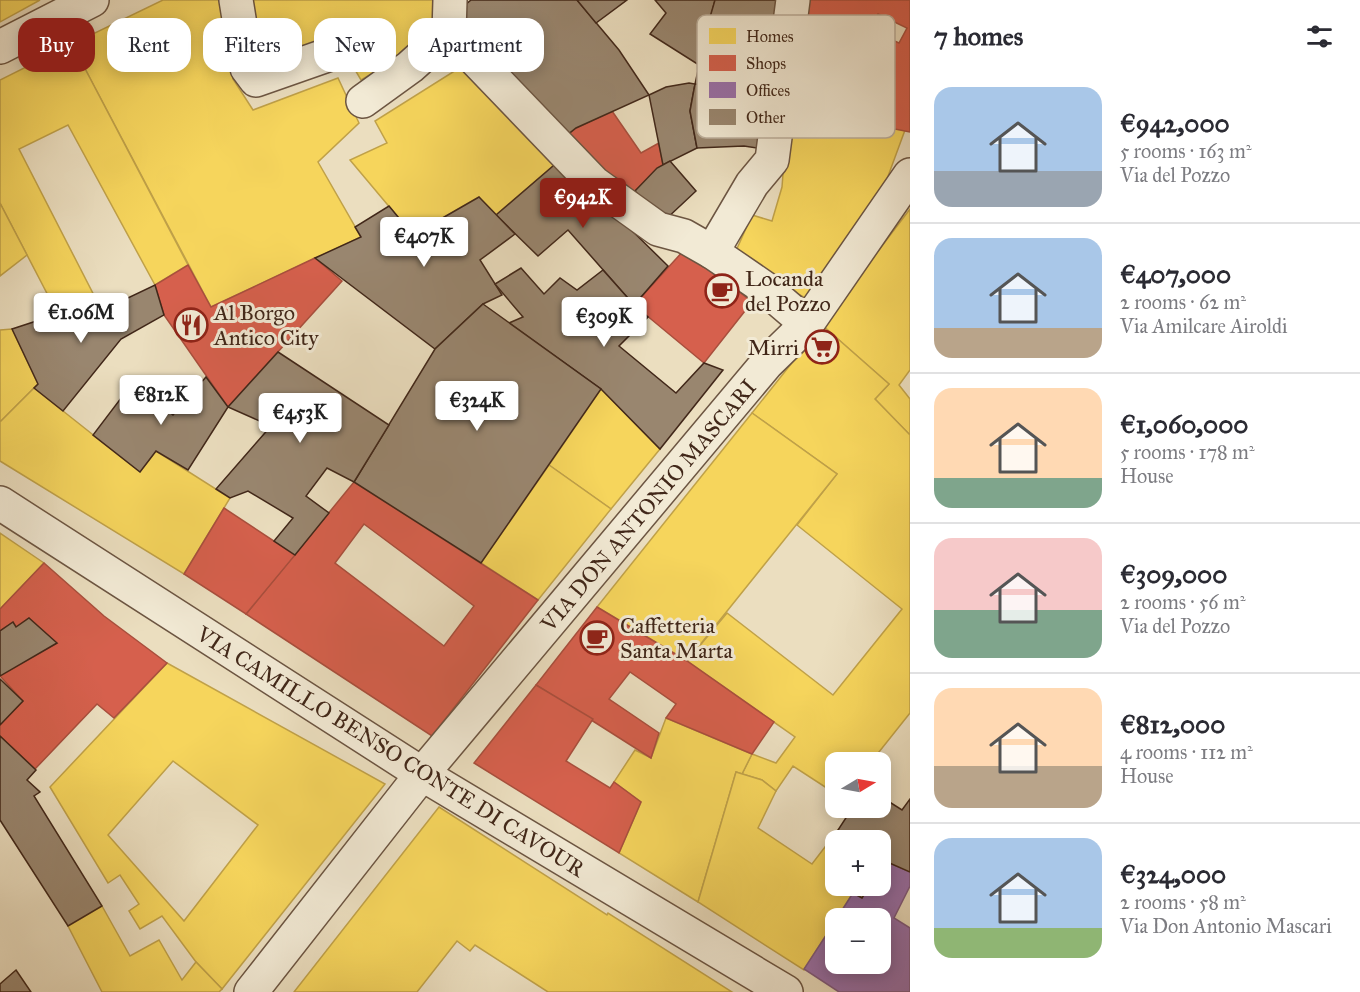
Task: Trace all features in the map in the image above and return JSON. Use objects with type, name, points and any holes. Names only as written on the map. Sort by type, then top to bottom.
[{"type":"street","points":[[0,48],[92,0]]},
{"type":"street","points":[[236,0],[247,68],[256,80],[314,60]]},
{"type":"street","points":[[791,15],[793,0]]},
{"type":"street","points":[[363,101],[410,67],[450,16],[594,183],[658,230],[684,236],[712,252],[766,289],[807,324]]},
{"type":"street","points":[[712,252],[752,184],[772,160],[775,138]]},
{"type":"street","name":"VIA DON ANTONIO MASCARI","points":[[251,992],[422,774],[766,363],[807,324],[910,175]]},
{"type":"street","name":"VIA CAMILLO BENSO CONTE DI CAVOUR","points":[[0,503],[422,774],[786,992]]},
{"type":"building: Homes","points":[[0,0],[40,0],[0,22]]},
{"type":"building: Homes","points":[[163,0],[225,0],[227,18],[203,18],[203,72],[232,72],[233,79],[253,110],[338,78],[359,123],[318,162],[361,237],[211,307],[87,72],[95,72],[95,33],[107,27],[107,72],[191,72],[191,18],[126,18]]},
{"type":"building: Homes","points":[[245,0],[436,0],[436,18],[408,18],[408,51],[396,60],[396,18],[314,18],[314,59],[302,59],[302,18],[248,18]]},
{"type":"building: Homes","points":[[18,71],[87,72],[188,265],[155,285],[68,125],[19,149],[102,311],[65,328],[0,203],[0,80]]},
{"type":"building: Homes","points":[[356,72],[375,72],[361,80]]},
{"type":"building: Homes","points":[[453,72],[471,72],[560,160],[496,215],[479,197],[413,235],[350,160],[387,143],[375,121]]},
{"type":"building: Homes","points":[[895,128],[905,130],[887,179],[806,298],[731,262],[752,215],[772,221],[782,187],[786,138],[895,138]]},
{"type":"building: Homes","points":[[0,203],[27,255],[0,276]]},
{"type":"building: Homes","points":[[910,209],[910,370],[899,385],[910,399],[910,435],[875,399],[889,384],[822,325]]},
{"type":"building: Homes","points":[[822,325],[889,384],[875,399],[910,435],[910,713],[879,752],[825,752],[825,787],[793,766],[776,791],[762,780],[742,774],[752,754],[776,763],[795,737],[687,661],[727,613],[833,695],[902,609],[797,525],[837,474],[752,413]]},
{"type":"building: Homes","points":[[12,329],[38,384],[0,422],[0,330]]},
{"type":"building: Homes","points":[[34,388],[140,472],[156,451],[230,498],[184,574],[0,461],[0,422]]},
{"type":"building: Homes","points":[[601,389],[660,449],[611,509],[549,465]]},
{"type":"building: Homes","points":[[752,413],[837,474],[687,661],[597,607]]},
{"type":"building: Homes","points":[[549,465],[611,509],[538,600],[481,563]]},
{"type":"building: Homes","points":[[0,533],[44,563],[0,609]]},
{"type":"building: Homes","points":[[167,663],[385,784],[222,989],[196,962],[162,916],[140,929],[129,911],[139,904],[120,875],[108,883],[50,787]],"holes":[[[173,761],[258,825],[184,921],[108,835]]]},
{"type":"building: Homes","points":[[666,718],[752,754],[742,774],[736,772],[698,902],[619,853],[641,802],[614,782],[635,750],[651,758]]},
{"type":"building: Homes","points":[[736,772],[762,780],[776,791],[758,828],[812,864],[825,847],[825,896],[851,896],[843,908],[825,908],[825,937],[804,970],[698,902]]},
{"type":"building: Homes","points":[[439,807],[732,992],[548,992],[475,945],[470,951],[457,941],[417,992],[294,992]]},
{"type":"building: Homes","points":[[102,906],[130,956],[159,940],[182,980],[196,962],[222,989],[219,992],[102,992],[68,926]]},
{"type":"building: Shops","points":[[802,0],[910,0],[910,132],[895,129],[895,41],[899,43],[907,28],[895,22],[895,15],[800,15]]},
{"type":"building: Shops","points":[[612,111],[641,153],[659,143],[663,165],[626,199],[561,140],[576,128]]},
{"type":"building: Shops","points":[[685,249],[752,302],[704,363],[634,305]]},
{"type":"building: Shops","points":[[315,258],[342,281],[228,407],[164,315],[155,285],[188,265],[211,307]]},
{"type":"building: Shops","points":[[354,482],[538,600],[432,736],[246,614]],"holes":[[[364,524],[474,606],[444,646],[335,563]]]},
{"type":"building: Shops","points":[[224,508],[295,555],[246,614],[184,574]]},
{"type":"building: Shops","points":[[44,563],[104,616],[167,663],[114,718],[97,704],[35,769],[0,736],[0,725],[23,701],[0,676],[57,643],[29,618],[16,627],[13,622],[0,631],[0,609]]},
{"type":"building: Shops","points":[[597,607],[687,661],[774,722],[752,754],[666,718],[676,704],[630,672],[609,699],[659,733],[651,758],[536,685]]},
{"type":"building: Shops","points":[[536,685],[593,719],[566,761],[610,788],[614,782],[641,802],[619,853],[474,763]]},
{"type":"building: Offices","points":[[891,864],[910,872],[910,886],[894,918],[910,928],[910,992],[839,992],[804,969],[825,937],[825,974],[891,974],[891,908],[843,908],[851,896],[862,898],[863,896],[891,896]]},
{"type":"building: Other","points":[[471,0],[577,0],[619,50],[649,95],[576,128],[561,140],[502,72],[544,72],[544,18],[461,18],[458,11]]},
{"type":"building: Other","points":[[577,0],[627,0],[596,23]]},
{"type":"building: Other","points":[[655,0],[715,0],[711,15],[697,15],[697,64],[650,34],[666,13]]},
{"type":"building: Other","points":[[715,0],[785,0],[781,15],[711,15]]},
{"type":"building: Other","points":[[695,84],[690,111],[697,148],[663,165],[649,95],[666,87]]},
{"type":"building: Other","points":[[695,84],[697,84],[697,138],[764,138],[763,149],[744,146],[697,148],[690,111]]},
{"type":"building: Other","points":[[560,160],[668,266],[634,305],[568,230],[538,256],[496,215]]},
{"type":"building: Other","points":[[670,161],[696,191],[664,221],[635,191],[657,168]]},
{"type":"building: Other","points":[[479,197],[515,234],[480,260],[502,295],[483,304],[435,349],[315,258],[361,237],[355,227],[389,206],[413,235]]},
{"type":"building: Other","points":[[521,268],[544,294],[560,278],[577,290],[603,270],[634,305],[648,317],[619,346],[676,393],[704,363],[723,370],[660,449],[601,389],[509,323],[523,317],[495,284]]},
{"type":"building: Other","points":[[155,285],[164,315],[121,339],[63,411],[34,388],[38,384],[12,329],[58,314],[65,328]]},
{"type":"building: Other","points":[[483,304],[601,389],[481,563],[354,482],[435,349]]},
{"type":"building: Other","points":[[278,352],[389,425],[354,482],[327,468],[306,496],[329,513],[295,555],[274,541],[293,518],[248,491],[230,498],[216,489],[271,426],[228,407]]},
{"type":"building: Other","points":[[206,377],[228,407],[188,470],[156,451],[140,472],[93,435],[134,381],[173,415]]},
{"type":"building: Other","points":[[29,618],[57,643],[0,676],[0,631],[13,622],[16,627]]},
{"type":"building: Other","points":[[0,679],[23,701],[0,725]]},
{"type":"building: Other","points":[[0,736],[36,770],[27,780],[40,792],[34,796],[102,906],[68,926],[0,820]]},
{"type":"building: Other","points":[[910,799],[910,872],[891,864],[891,830],[838,830],[846,818],[891,818],[891,803],[902,810]]},
{"type":"building: Other","points":[[16,970],[31,992],[0,992],[0,984]]},
{"type":"place","name":"Locanda del Pozzo","points":[[722,291]]},
{"type":"place","name":"Al Borgo Antico City","points":[[191,325]]},
{"type":"place","name":"Mirri","points":[[822,347]]},
{"type":"place","name":"Caffetteria Santa Marta","points":[[597,638]]}]
